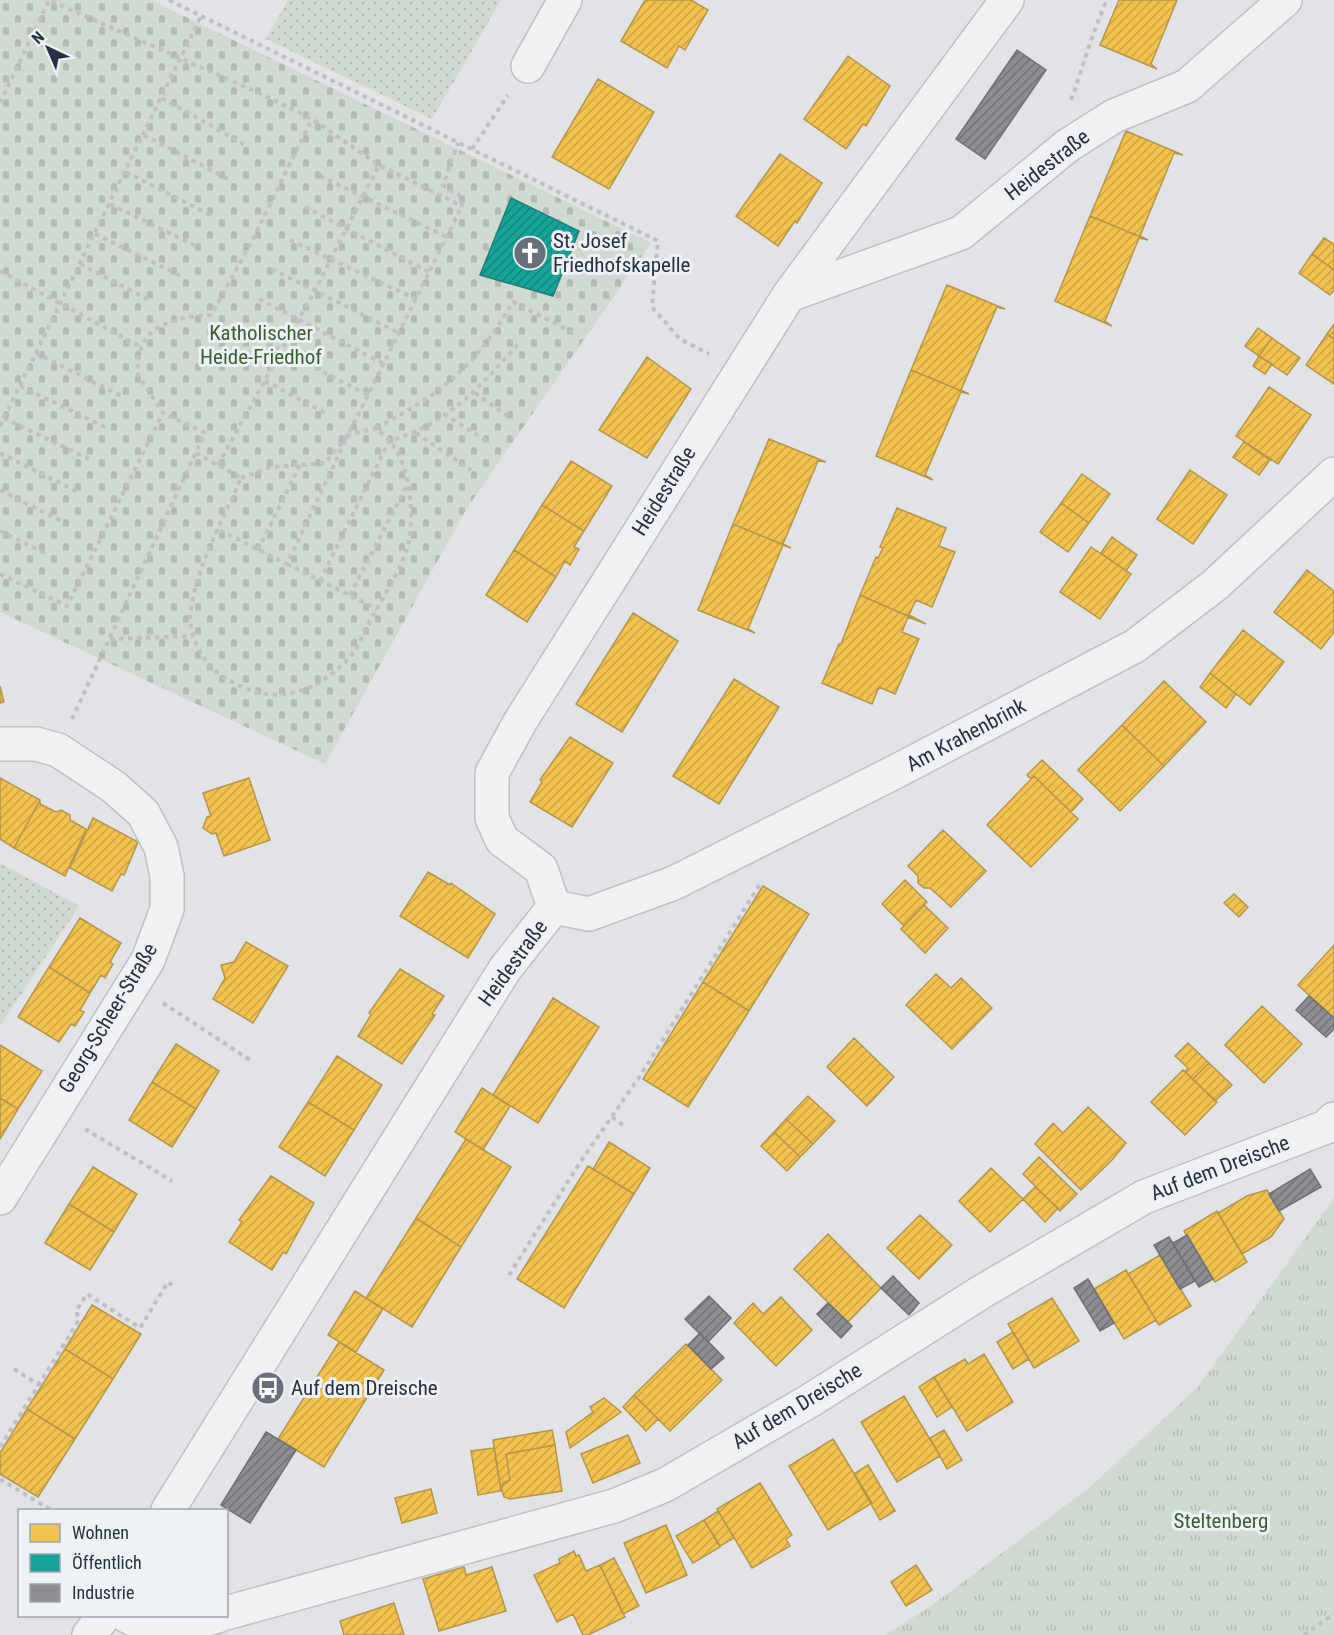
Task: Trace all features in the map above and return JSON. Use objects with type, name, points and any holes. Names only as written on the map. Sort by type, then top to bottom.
[{"type":"street","points":[[528,66],[565,0]]},
{"type":"street","name":"Heidestraße","points":[[169,1509],[505,969],[554,907],[541,869],[502,840],[492,818],[492,773],[520,722],[789,295],[1007,0]]},
{"type":"street","name":"Heidestraße","points":[[789,295],[961,233],[1067,146],[1114,116],[1187,86],[1286,0]]},
{"type":"street","name":"Am Krahenbrink","points":[[554,907],[589,914],[674,883],[904,768],[1135,646],[1215,585],[1334,474]]},
{"type":"street","name":"Georg-Scheer-Straße","points":[[0,744],[36,744],[58,750],[114,787],[143,813],[161,846],[167,876],[167,909],[148,960],[0,1198]]},
{"type":"street","name":"Auf dem Dreische","points":[[228,1612],[614,1506],[665,1485],[811,1400],[984,1291],[1144,1197],[1326,1127],[1334,1119]]},
{"type":"street","points":[[88,1635],[103,1617]]},
{"type":"street","points":[[130,1617],[159,1628],[177,1628],[215,1617]]},
{"type":"path","points":[[0,103],[49,0],[182,58],[312,119],[379,165],[462,206]]},
{"type":"path","points":[[169,0],[658,241],[652,307],[680,339],[740,370]]},
{"type":"path","points":[[1067,109],[1087,56],[1091,36],[1107,0]]},
{"type":"path","points":[[0,426],[201,16]]},
{"type":"path","points":[[472,149],[528,66]]},
{"type":"path","points":[[162,98],[245,145]]},
{"type":"path","points":[[58,750],[205,433],[163,412],[137,373],[141,347],[148,336],[166,324],[185,316],[211,315],[251,243],[312,119]]},
{"type":"path","points":[[144,135],[232,181]]},
{"type":"path","points":[[287,564],[348,435],[462,206],[460,196],[443,184],[458,143]]},
{"type":"path","points":[[218,465],[315,290],[379,165]]},
{"type":"path","points":[[126,172],[212,216]]},
{"type":"path","points":[[320,176],[447,237]]},
{"type":"path","points":[[110,204],[196,246]]},
{"type":"path","points":[[305,207],[429,272]]},
{"type":"path","points":[[95,234],[180,276]]},
{"type":"path","points":[[290,240],[416,299]]},
{"type":"path","points":[[80,264],[151,301]]},
{"type":"path","points":[[272,269],[399,333]]},
{"type":"path","points":[[0,271],[141,347]]},
{"type":"path","points":[[259,299],[384,364]]},
{"type":"path","points":[[376,428],[389,441],[405,471],[409,542],[377,609],[351,656],[321,682],[289,696],[260,694],[233,684],[210,667],[193,636],[190,611],[198,577],[241,478],[271,467],[325,463],[348,435],[376,428],[417,407],[461,372],[490,340],[513,302],[572,332]]},
{"type":"path","points":[[243,331],[368,395]]},
{"type":"path","points":[[320,581],[389,441],[416,433],[474,393],[519,343]]},
{"type":"path","points":[[36,353],[123,397]]},
{"type":"path","points":[[265,381],[327,414]]},
{"type":"path","points":[[20,386],[109,429]]},
{"type":"path","points":[[474,393],[512,419]]},
{"type":"path","points":[[0,574],[67,606],[163,412]]},
{"type":"path","points":[[444,414],[490,443]]},
{"type":"path","points":[[4,418],[93,461]]},
{"type":"path","points":[[416,433],[471,470]]},
{"type":"path","points":[[0,453],[80,493]]},
{"type":"path","points":[[196,453],[241,478]]},
{"type":"path","points":[[258,550],[300,465]]},
{"type":"path","points":[[350,596],[407,486]]},
{"type":"path","points":[[0,490],[61,521]]},
{"type":"path","points":[[219,530],[377,609]]},
{"type":"path","points":[[0,531],[45,553]]},
{"type":"path","points":[[110,639],[193,636]]},
{"type":"path","points":[[509,1275],[612,1118],[764,878]]},
{"type":"path","points":[[157,999],[250,1060]]},
{"type":"path","points":[[612,1118],[624,1126]]},
{"type":"path","points":[[83,1128],[172,1181]]},
{"type":"path","points":[[0,1447],[79,1320],[76,1311],[87,1294],[140,1328],[168,1282],[172,1285]]},
{"type":"path","points":[[14,1369],[39,1385]]},
{"type":"path","points":[[0,1479],[49,1509]]},
{"type":"path","points":[[1304,1635],[1334,1614]]},
{"type":"green space","name":"Katholischer Heide-Friedhof","points":[[0,0],[151,0],[651,243],[467,508],[325,764],[0,612]]},
{"type":"green space","points":[[288,0],[501,0],[432,119],[266,39]]},
{"type":"green space","points":[[0,863],[79,906],[0,1026]]},
{"type":"green space","name":"Steltenberg","points":[[1334,1198],[1334,1635],[885,1635],[931,1606],[1090,1487],[1197,1388]]},
{"type":"building: Wohnen","points":[[645,0],[691,0],[708,10],[685,50],[679,46],[667,68],[621,41]]},
{"type":"building: Wohnen","points":[[1119,0],[1177,0],[1151,64],[1157,69],[1100,45]]},
{"type":"building: Wohnen","points":[[848,56],[890,86],[866,126],[863,124],[846,149],[804,119]]},
{"type":"building: Wohnen","points":[[598,79],[654,112],[609,189],[552,157]]},
{"type":"building: Wohnen","points":[[1126,131],[1183,155],[1174,153],[1140,236],[1148,240],[1090,216]]},
{"type":"building: Wohnen","points":[[780,154],[822,183],[797,223],[795,221],[778,246],[736,216]]},
{"type":"building: Wohnen","points":[[1090,216],[1148,240],[1139,238],[1105,321],[1112,326],[1055,301]]},
{"type":"building: Wohnen","points":[[1324,238],[1334,244],[1334,270],[1312,254]]},
{"type":"building: Wohnen","points":[[1312,254],[1334,270],[1334,290],[1330,295],[1299,273]]},
{"type":"building: Wohnen","points":[[947,285],[1005,309],[997,307],[961,390],[969,394],[911,370]]},
{"type":"building: Wohnen","points":[[1334,324],[1334,339],[1327,334]]},
{"type":"building: Wohnen","points":[[1258,328],[1272,338],[1259,356],[1245,346]]},
{"type":"building: Wohnen","points":[[1327,334],[1334,339],[1334,384],[1306,365]]},
{"type":"building: Wohnen","points":[[1272,338],[1300,358],[1287,375],[1259,356]]},
{"type":"building: Wohnen","points":[[1259,356],[1272,364],[1265,374],[1253,366]]},
{"type":"building: Wohnen","points":[[647,357],[691,389],[647,458],[599,430]]},
{"type":"building: Wohnen","points":[[911,370],[969,394],[961,392],[925,475],[933,480],[876,456]]},
{"type":"building: Wohnen","points":[[1269,387],[1311,415],[1278,464],[1236,436]]},
{"type":"building: Wohnen","points":[[769,439],[826,462],[818,461],[783,544],[791,548],[733,524]]},
{"type":"building: Wohnen","points":[[1244,442],[1270,460],[1259,475],[1233,457]]},
{"type":"building: Wohnen","points":[[571,461],[612,486],[584,531],[542,505]]},
{"type":"building: Wohnen","points":[[1190,470],[1227,495],[1193,544],[1157,519]]},
{"type":"building: Wohnen","points":[[1082,474],[1110,494],[1089,523],[1061,503]]},
{"type":"building: Wohnen","points":[[1061,503],[1089,523],[1068,552],[1040,532]]},
{"type":"building: Wohnen","points":[[542,505],[584,531],[574,547],[579,549],[570,565],[565,561],[556,577],[514,550]]},
{"type":"building: Wohnen","points":[[897,508],[946,528],[939,546],[955,552],[932,607],[916,600],[909,615],[926,624],[860,595],[876,557],[878,558],[883,548],[880,547]]},
{"type":"building: Wohnen","points":[[733,524],[791,548],[783,545],[748,629],[755,633],[698,610]]},
{"type":"building: Wohnen","points":[[1112,537],[1137,555],[1126,571],[1101,553]]},
{"type":"building: Wohnen","points":[[1091,547],[1131,574],[1100,619],[1060,592]]},
{"type":"building: Wohnen","points":[[514,550],[556,577],[527,622],[486,595]]},
{"type":"building: Wohnen","points":[[1307,570],[1334,591],[1334,632],[1321,649],[1274,612]]},
{"type":"building: Wohnen","points":[[860,595],[926,624],[908,617],[902,632],[919,639],[895,694],[879,687],[872,704],[822,683],[841,644]]},
{"type":"building: Wohnen","points":[[633,613],[678,641],[622,732],[576,704]]},
{"type":"building: Wohnen","points":[[1243,630],[1284,662],[1250,705],[1210,673]]},
{"type":"building: Wohnen","points":[[1210,673],[1236,694],[1226,708],[1200,687]]},
{"type":"building: Wohnen","points":[[734,679],[779,707],[719,804],[673,776]]},
{"type":"building: Wohnen","points":[[1164,681],[1206,722],[1164,766],[1122,725]]},
{"type":"building: Wohnen","points":[[0,686],[4,702],[0,703]]},
{"type":"building: Wohnen","points":[[1122,725],[1164,766],[1120,811],[1078,770]]},
{"type":"building: Wohnen","points":[[570,737],[613,763],[572,827],[530,802],[542,782],[540,780]]},
{"type":"building: Wohnen","points":[[1042,760],[1083,799],[1071,812],[1034,776],[1031,779],[1027,775]]},
{"type":"building: Wohnen","points":[[1034,776],[1078,819],[1031,867],[987,825]]},
{"type":"building: Wohnen","points":[[0,778],[40,800],[14,848],[0,839]]},
{"type":"building: Wohnen","points":[[249,778],[270,840],[224,856],[216,833],[212,834],[203,828],[207,817],[211,816],[203,793]]},
{"type":"building: Wohnen","points":[[40,800],[40,804],[56,812],[61,810],[70,815],[70,820],[86,829],[65,876],[14,848]]},
{"type":"building: Wohnen","points":[[93,818],[138,842],[124,875],[121,874],[112,891],[70,868]]},
{"type":"building: Wohnen","points":[[943,830],[986,871],[951,907],[930,888],[924,888],[918,883],[918,876],[908,866]]},
{"type":"building: Wohnen","points":[[428,872],[450,885],[451,883],[495,914],[468,958],[400,916]]},
{"type":"building: Wohnen","points":[[905,880],[927,902],[904,926],[882,904]]},
{"type":"building: Wohnen","points":[[763,886],[809,914],[749,1011],[703,982]]},
{"type":"building: Wohnen","points":[[1234,894],[1248,907],[1239,917],[1224,903]]},
{"type":"building: Wohnen","points":[[924,905],[948,928],[925,953],[901,929]]},
{"type":"building: Wohnen","points":[[80,918],[121,943],[110,962],[113,964],[105,978],[101,975],[90,993],[49,967]]},
{"type":"building: Wohnen","points":[[246,942],[288,966],[253,1023],[213,999],[225,978],[221,965],[234,962]]},
{"type":"building: Wohnen","points":[[1334,945],[1334,1018],[1298,985]]},
{"type":"building: Wohnen","points":[[49,967],[90,993],[80,1010],[84,1012],[75,1026],[71,1024],[59,1042],[18,1017]]},
{"type":"building: Wohnen","points":[[400,969],[444,996],[432,1014],[435,1015],[402,1064],[358,1036],[371,1015],[369,1013]]},
{"type":"building: Wohnen","points":[[936,974],[951,988],[961,978],[992,1008],[952,1049],[906,1005]]},
{"type":"building: Wohnen","points":[[703,982],[749,1011],[688,1107],[643,1079]]},
{"type":"building: Wohnen","points":[[553,998],[599,1027],[538,1123],[493,1095]]},
{"type":"building: Wohnen","points":[[1262,1006],[1302,1044],[1264,1083],[1225,1045]]},
{"type":"building: Wohnen","points":[[854,1038],[894,1077],[867,1106],[827,1067]]},
{"type":"building: Wohnen","points":[[1188,1043],[1209,1063],[1193,1079],[1185,1072],[1188,1068],[1175,1056]]},
{"type":"building: Wohnen","points":[[176,1044],[219,1071],[196,1109],[152,1082]]},
{"type":"building: Wohnen","points":[[0,1045],[42,1071],[18,1109],[0,1098]]},
{"type":"building: Wohnen","points":[[337,1056],[382,1085],[354,1130],[308,1102]]},
{"type":"building: Wohnen","points":[[1209,1063],[1232,1085],[1215,1101],[1193,1079]]},
{"type":"building: Wohnen","points":[[1183,1070],[1217,1102],[1185,1135],[1151,1102]]},
{"type":"building: Wohnen","points":[[152,1082],[196,1109],[172,1147],[129,1120]]},
{"type":"building: Wohnen","points":[[482,1088],[510,1106],[483,1150],[455,1132]]},
{"type":"building: Wohnen","points":[[808,1096],[835,1121],[813,1144],[786,1119]]},
{"type":"building: Wohnen","points":[[0,1098],[18,1109],[0,1139]]},
{"type":"building: Wohnen","points":[[308,1102],[354,1130],[325,1176],[279,1147]]},
{"type":"building: Wohnen","points":[[1088,1107],[1126,1143],[1081,1190],[1035,1144],[1053,1123],[1063,1133]]},
{"type":"building: Wohnen","points":[[786,1119],[813,1144],[800,1157],[774,1132]]},
{"type":"building: Wohnen","points":[[774,1132],[800,1157],[787,1171],[761,1146]]},
{"type":"building: Wohnen","points":[[466,1139],[511,1167],[461,1247],[416,1218]]},
{"type":"building: Wohnen","points":[[609,1142],[650,1168],[634,1194],[593,1169]]},
{"type":"building: Wohnen","points":[[1039,1157],[1077,1194],[1060,1211],[1023,1174]]},
{"type":"building: Wohnen","points":[[588,1166],[634,1194],[564,1308],[517,1279]]},
{"type":"building: Wohnen","points":[[93,1167],[137,1194],[114,1232],[69,1204]]},
{"type":"building: Wohnen","points":[[991,1168],[1023,1199],[990,1232],[959,1201]]},
{"type":"building: Wohnen","points":[[271,1176],[314,1203],[286,1254],[283,1252],[272,1270],[229,1242],[242,1222],[239,1220]]},
{"type":"building: Wohnen","points":[[1035,1187],[1058,1208],[1045,1222],[1023,1199]]},
{"type":"building: Wohnen","points":[[1267,1190],[1284,1219],[1271,1237],[1242,1254],[1218,1213],[1247,1196]]},
{"type":"building: Wohnen","points":[[69,1204],[114,1232],[90,1270],[45,1243]]},
{"type":"building: Wohnen","points":[[1217,1211],[1247,1262],[1215,1282],[1184,1231]]},
{"type":"building: Wohnen","points":[[920,1215],[952,1245],[919,1279],[887,1248]]},
{"type":"building: Wohnen","points":[[416,1218],[461,1247],[412,1327],[366,1298]]},
{"type":"building: Wohnen","points":[[828,1234],[881,1288],[848,1322],[794,1269]]},
{"type":"building: Wohnen","points":[[1160,1255],[1191,1306],[1159,1325],[1128,1274]]},
{"type":"building: Wohnen","points":[[1126,1270],[1156,1320],[1124,1339],[1094,1289]]},
{"type":"building: Wohnen","points":[[355,1291],[383,1309],[356,1352],[328,1335]]},
{"type":"building: Wohnen","points":[[781,1297],[812,1330],[776,1366],[734,1323],[753,1303],[763,1314]]},
{"type":"building: Wohnen","points":[[1052,1298],[1079,1341],[1034,1368],[1008,1324]]},
{"type":"building: Wohnen","points":[[92,1305],[141,1334],[113,1379],[65,1349]]},
{"type":"building: Wohnen","points":[[1013,1332],[1029,1359],[1013,1369],[997,1342]]},
{"type":"building: Wohnen","points":[[339,1342],[384,1370],[324,1467],[278,1439]]},
{"type":"building: Wohnen","points":[[686,1344],[722,1380],[670,1431],[634,1395]]},
{"type":"building: Wohnen","points":[[65,1349],[113,1379],[75,1439],[27,1409]]},
{"type":"building: Wohnen","points":[[984,1354],[1013,1402],[967,1431],[934,1377],[965,1359],[968,1364]]},
{"type":"building: Wohnen","points":[[934,1377],[952,1407],[937,1417],[919,1387]]},
{"type":"building: Wohnen","points":[[634,1395],[658,1419],[646,1431],[623,1407]]},
{"type":"building: Wohnen","points":[[904,1396],[940,1456],[897,1482],[861,1422]]},
{"type":"building: Wohnen","points":[[604,1398],[621,1412],[570,1448],[566,1432],[593,1412],[590,1407]]},
{"type":"building: Wohnen","points":[[27,1409],[75,1439],[38,1497],[0,1474],[0,1453]]},
{"type":"building: Wohnen","points":[[552,1430],[555,1445],[506,1454],[510,1480],[503,1483],[501,1490],[493,1440]]},
{"type":"building: Wohnen","points":[[944,1430],[962,1460],[947,1469],[930,1438]]},
{"type":"building: Wohnen","points":[[628,1435],[640,1463],[593,1483],[581,1454]]},
{"type":"building: Wohnen","points":[[833,1439],[872,1503],[828,1530],[789,1466]]},
{"type":"building: Wohnen","points":[[555,1445],[562,1491],[510,1499],[504,1497],[501,1487],[510,1480],[506,1454]]},
{"type":"building: Wohnen","points":[[494,1448],[501,1491],[478,1495],[471,1451]]},
{"type":"building: Wohnen","points":[[868,1465],[895,1511],[880,1520],[854,1474]]},
{"type":"building: Wohnen","points":[[760,1483],[792,1535],[786,1539],[790,1546],[752,1568],[717,1509]]},
{"type":"building: Wohnen","points":[[431,1489],[437,1513],[402,1523],[395,1498]]},
{"type":"building: Wohnen","points":[[718,1511],[734,1538],[720,1546],[704,1520]]},
{"type":"building: Wohnen","points":[[704,1520],[720,1547],[693,1563],[676,1536]]},
{"type":"building: Wohnen","points":[[666,1525],[687,1575],[646,1593],[624,1543]]},
{"type":"building: Wohnen","points":[[574,1551],[576,1556],[579,1555],[586,1571],[600,1565],[625,1617],[588,1635],[583,1635],[573,1614],[557,1622],[534,1575],[560,1563],[559,1559]]},
{"type":"building: Wohnen","points":[[614,1558],[639,1606],[623,1614],[600,1565]]},
{"type":"building: Wohnen","points":[[916,1565],[932,1590],[906,1606],[891,1582]]},
{"type":"building: Wohnen","points":[[464,1567],[466,1575],[492,1567],[506,1611],[439,1631],[423,1579]]},
{"type":"building: Wohnen","points":[[394,1603],[404,1635],[344,1635],[340,1621]]},
{"type":"building: Öffentlich","name":"St. Josef Friedhofskapelle","points":[[511,198],[579,231],[553,296],[480,275]]},
{"type":"building: Industrie","points":[[1017,50],[1046,70],[985,159],[956,139]]},
{"type":"building: Industrie","points":[[1309,996],[1334,1018],[1334,1029],[1326,1037],[1296,1010]]},
{"type":"building: Industrie","points":[[1310,1169],[1321,1187],[1279,1211],[1269,1194]]},
{"type":"building: Industrie","points":[[1187,1235],[1213,1279],[1199,1287],[1173,1243]]},
{"type":"building: Industrie","points":[[1169,1237],[1195,1281],[1180,1289],[1154,1245]]},
{"type":"building: Industrie","points":[[893,1276],[919,1303],[909,1315],[881,1288]]},
{"type":"building: Industrie","points":[[1088,1279],[1114,1323],[1100,1331],[1074,1288]]},
{"type":"building: Industrie","points":[[709,1296],[731,1318],[708,1342],[685,1319]]},
{"type":"building: Industrie","points":[[828,1303],[852,1326],[841,1338],[817,1314]]},
{"type":"building: Industrie","points":[[700,1333],[724,1358],[711,1369],[688,1345]]},
{"type":"building: Industrie","points":[[266,1432],[296,1450],[250,1523],[221,1505]]},
{"type":"place","name":"St. Josef Friedhofskapelle","points":[[530,253]]},
{"type":"place","name":"Auf dem Dreische","points":[[268,1388]]}]
